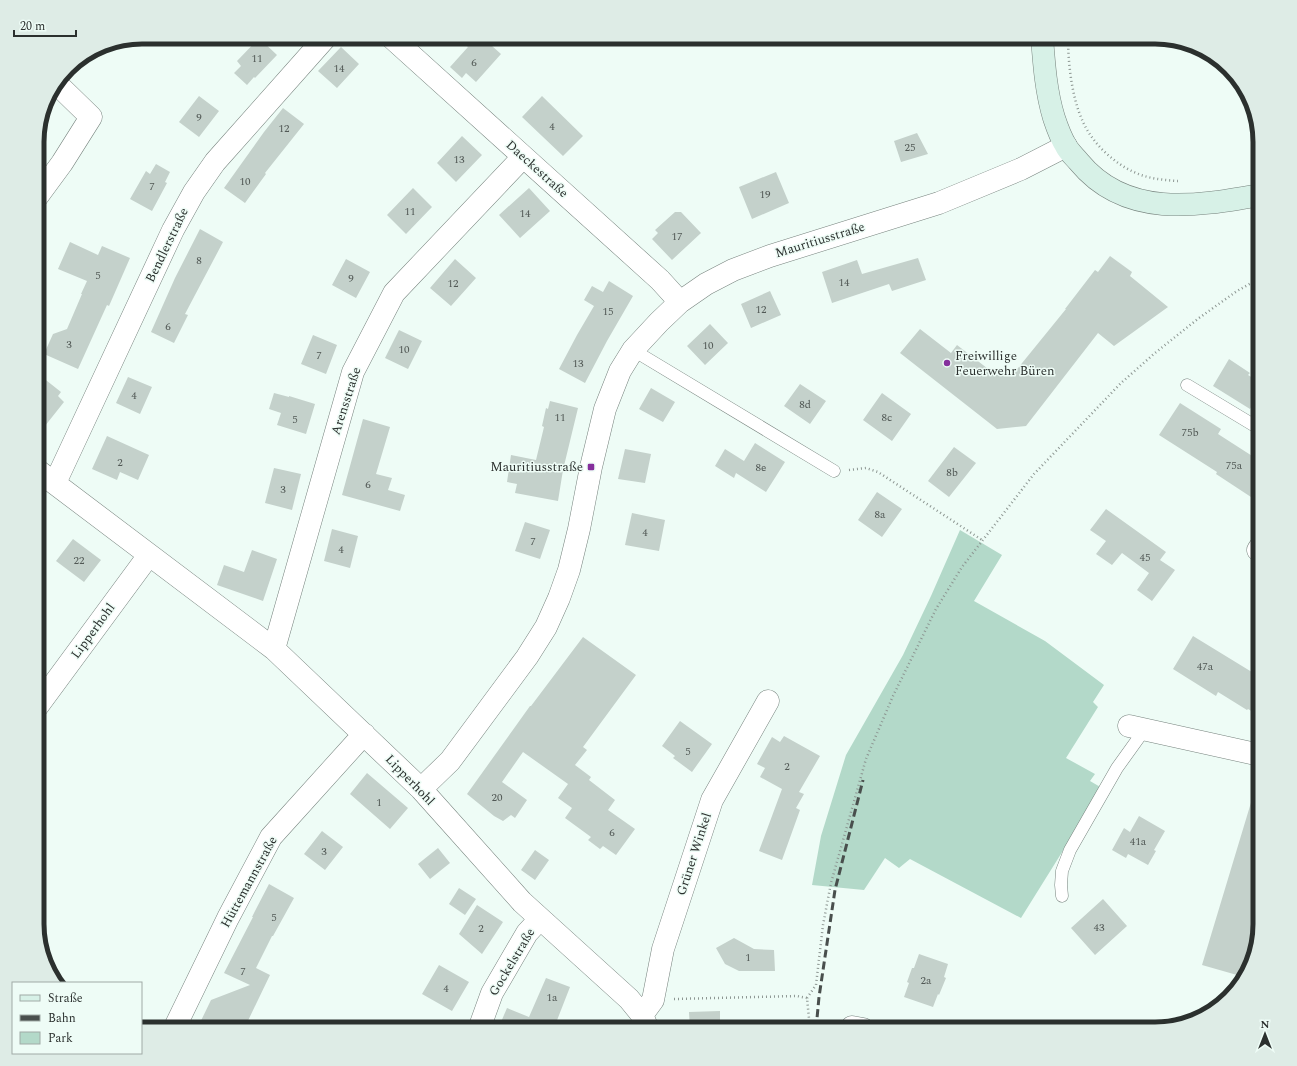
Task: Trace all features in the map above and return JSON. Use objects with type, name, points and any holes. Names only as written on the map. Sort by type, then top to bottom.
[{"type":"main road","points":[[1043,44],[1046,80],[1054,118],[1066,146],[1086,171],[1121,194],[1140,201],[1161,204],[1187,205],[1219,202],[1253,196]]},
{"type":"street","name":"Bendlerstraße","points":[[55,483],[173,230],[194,192],[215,162],[320,44]]},
{"type":"street","name":"Daeckestraße","points":[[399,44],[660,280],[680,302]]},
{"type":"street","points":[[44,187],[62,163],[91,116],[60,87]]},
{"type":"street","name":"Mauritiusstraße","points":[[421,789],[450,761],[527,657],[546,627],[559,598],[569,570],[579,530],[590,467],[604,409],[620,372],[634,350],[658,322],[680,302],[706,284],[733,270],[770,256],[940,203],[1021,169],[1066,146]]},
{"type":"street","name":"Arensstraße","points":[[274,649],[353,372],[394,293],[523,157]]},
{"type":"street","name":"Lipperhohl","points":[[44,475],[274,649],[421,789],[522,902],[648,1015]]},
{"type":"street","name":"Lipperhohl","points":[[44,698],[149,555]]},
{"type":"street","name":"Grüner Winkel","points":[[648,1015],[663,949],[712,800],[768,701]]},
{"type":"street","points":[[1137,727],[1253,753]]},
{"type":"street","name":"Hüttemannstraße","points":[[177,1022],[228,918],[271,837],[364,734]]},
{"type":"street","name":"Gockelstraße","points":[[482,1022],[492,993],[528,933],[540,919]]},
{"type":"lane","points":[[634,350],[834,471]]},
{"type":"lane","points":[[1187,385],[1253,424]]},
{"type":"lane","points":[[1062,896],[1062,871],[1070,850],[1137,727]]},
{"type":"path","points":[[1068,44],[1070,73],[1077,104],[1084,124],[1097,144],[1120,164],[1137,173],[1154,178],[1182,181]]},
{"type":"path","points":[[809,1022],[807,998],[816,985],[823,925],[831,883],[866,760],[893,696],[936,610],[962,567],[1034,474],[1121,383],[1199,318],[1253,282]]},
{"type":"path","points":[[834,471],[866,468],[878,472],[982,540]]},
{"type":"path","points":[[648,1015],[797,996],[807,998]]},
{"type":"green space","points":[[960,530],[1002,555],[974,601],[1045,641],[1104,685],[1093,702],[1098,707],[1066,758],[1095,774],[1090,781],[1102,788],[1021,918],[910,859],[899,868],[885,858],[864,890],[812,885],[821,836],[846,755],[903,655]]},
{"type":"building","points":[[253,44],[265,44],[277,55],[247,85],[234,73],[241,66],[237,61]]},
{"type":"building","points":[[465,44],[490,44],[501,54],[476,82],[466,73],[462,78],[450,67],[468,47]]},
{"type":"building","points":[[341,47],[359,64],[337,88],[318,71]]},
{"type":"building","points":[[199,96],[219,111],[199,137],[179,122]]},
{"type":"building","points":[[542,96],[583,136],[563,156],[522,117]]},
{"type":"building","points":[[283,108],[304,124],[265,173],[266,174],[245,203],[224,188]]},
{"type":"building","points":[[917,133],[928,154],[901,162],[894,141]]},
{"type":"building","points":[[462,136],[482,155],[456,182],[437,163]]},
{"type":"building","points":[[156,164],[170,172],[165,182],[167,183],[152,211],[130,199],[146,171],[150,174]]},
{"type":"building","points":[[776,172],[789,203],[752,219],[739,187]]},
{"type":"building","points":[[413,188],[432,207],[406,234],[387,215]]},
{"type":"building","points":[[529,188],[550,211],[520,238],[499,215]]},
{"type":"building","points":[[675,212],[681,212],[701,233],[672,260],[652,239],[658,233],[655,230]]},
{"type":"building","points":[[200,229],[223,242],[185,314],[188,315],[174,343],[151,332],[175,278]]},
{"type":"building","points":[[70,242],[98,255],[102,246],[130,258],[109,306],[107,305],[78,369],[44,354],[53,334],[67,329],[87,281],[58,269]]},
{"type":"building","name":"Freiwillige Feuerwehr Büren","points":[[1110,256],[1132,272],[1130,276],[1168,307],[1114,346],[1098,333],[1026,426],[997,429],[900,353],[920,329],[951,353],[957,345],[996,375],[1014,373],[1066,309],[1095,270],[1098,272]]},
{"type":"building","points":[[918,258],[926,280],[892,291],[889,284],[832,303],[822,272],[857,260],[862,274]]},
{"type":"building","points":[[346,259],[370,272],[356,298],[332,285]]},
{"type":"building","points":[[455,259],[476,278],[451,306],[430,288]]},
{"type":"building","points":[[609,281],[633,296],[585,383],[559,369],[594,306],[584,300],[592,286],[603,292]]},
{"type":"building","points":[[770,291],[781,315],[751,328],[741,304]]},
{"type":"building","points":[[710,324],[728,343],[705,365],[687,346]]},
{"type":"building","points":[[399,330],[422,341],[408,369],[385,358]]},
{"type":"building","points":[[313,335],[337,345],[326,374],[301,364]]},
{"type":"building","points":[[1229,359],[1250,373],[1248,375],[1253,378],[1253,404],[1250,409],[1213,386]]},
{"type":"building","points":[[128,377],[152,387],[140,414],[116,403]]},
{"type":"building","points":[[44,379],[61,392],[58,396],[64,402],[44,427]]},
{"type":"building","points":[[800,384],[826,401],[810,424],[784,406]]},
{"type":"building","points":[[651,388],[675,402],[663,422],[639,409]]},
{"type":"building","points":[[274,393],[315,404],[306,434],[277,425],[281,413],[269,409]]},
{"type":"building","points":[[882,393],[911,414],[892,441],[863,420]]},
{"type":"building","points":[[550,401],[578,408],[563,470],[558,501],[515,493],[517,484],[507,482],[511,455],[536,460],[544,427],[542,426],[546,408],[548,409]]},
{"type":"building","points":[[1180,403],[1221,429],[1218,434],[1253,456],[1253,494],[1251,497],[1216,474],[1217,472],[1159,435]]},
{"type":"building","points":[[363,419],[390,427],[376,474],[392,478],[388,490],[405,495],[400,511],[342,495]]},
{"type":"building","points":[[107,436],[149,455],[138,480],[120,472],[117,480],[92,469]]},
{"type":"building","points":[[755,443],[785,462],[766,492],[736,473],[734,478],[715,466],[725,449],[744,461]]},
{"type":"building","points":[[954,447],[976,463],[949,497],[928,481]]},
{"type":"building","points":[[625,449],[651,454],[645,483],[618,479]]},
{"type":"building","points":[[274,468],[301,474],[292,510],[265,503]]},
{"type":"building","points":[[877,492],[902,509],[882,537],[858,520]]},
{"type":"building","points":[[1106,509],[1166,552],[1160,560],[1175,570],[1152,601],[1137,590],[1149,573],[1122,553],[1112,565],[1096,554],[1106,541],[1090,530]]},
{"type":"building","points":[[632,513],[665,520],[659,551],[625,545]]},
{"type":"building","points":[[525,522],[550,530],[540,559],[515,551]]},
{"type":"building","points":[[332,529],[358,536],[350,568],[324,561]]},
{"type":"building","points":[[73,539],[101,560],[84,582],[56,561]]},
{"type":"building","points":[[252,550],[277,559],[263,601],[217,585],[224,565],[244,572]]},
{"type":"building","points":[[1193,636],[1253,673],[1253,712],[1248,709],[1247,710],[1218,692],[1216,696],[1173,669]]},
{"type":"building","points":[[583,637],[636,675],[583,747],[587,750],[575,765],[591,777],[589,780],[615,800],[608,810],[635,829],[616,855],[603,846],[600,849],[588,840],[591,837],[565,818],[572,808],[558,798],[568,784],[523,752],[502,782],[527,800],[515,818],[511,815],[503,821],[494,816],[467,794],[530,706]]},
{"type":"building","points":[[680,721],[712,744],[692,772],[673,758],[675,756],[662,746]]},
{"type":"building","points":[[784,736],[820,756],[799,792],[804,794],[796,808],[800,810],[782,860],[759,851],[782,789],[760,777],[765,768],[757,764],[772,737],[780,742]]},
{"type":"building","points":[[367,773],[408,808],[390,829],[350,794]]},
{"type":"building","points":[[1253,796],[1253,931],[1250,950],[1239,976],[1202,965]]},
{"type":"building","points":[[1139,816],[1165,831],[1154,850],[1156,851],[1148,865],[1128,854],[1126,858],[1112,850],[1124,828],[1130,832]]},
{"type":"building","points":[[322,831],[343,847],[325,870],[304,854]]},
{"type":"building","points":[[438,848],[450,863],[430,879],[418,864]]},
{"type":"building","points":[[535,850],[549,860],[535,880],[521,870]]},
{"type":"building","points":[[269,884],[294,898],[272,936],[256,968],[270,975],[247,1022],[200,1022],[211,1000],[250,985],[224,973]]},
{"type":"building","points":[[459,888],[476,899],[465,915],[449,904]]},
{"type":"building","points":[[1103,899],[1127,926],[1095,955],[1071,928]]},
{"type":"building","points":[[477,905],[503,922],[482,954],[459,934]]},
{"type":"building","points":[[734,938],[754,949],[774,950],[775,971],[739,971],[725,964],[716,948]]},
{"type":"building","points":[[919,954],[948,964],[944,977],[946,978],[933,1007],[904,997],[909,983],[907,982]]},
{"type":"building","points":[[439,965],[469,982],[452,1011],[422,994]]},
{"type":"building","points":[[546,978],[570,987],[556,1022],[501,1022],[507,1008],[529,1017]]},
{"type":"building","points":[[720,1011],[720,1022],[690,1022],[689,1012]]},
{"type":"railway","points":[[817,1022],[835,890],[863,780]]},
{"type":"place","name":"Freiwillige Feuerwehr Büren","points":[[947,363]]},
{"type":"place","name":"Mauritiusstraße","points":[[591,467]]}]
